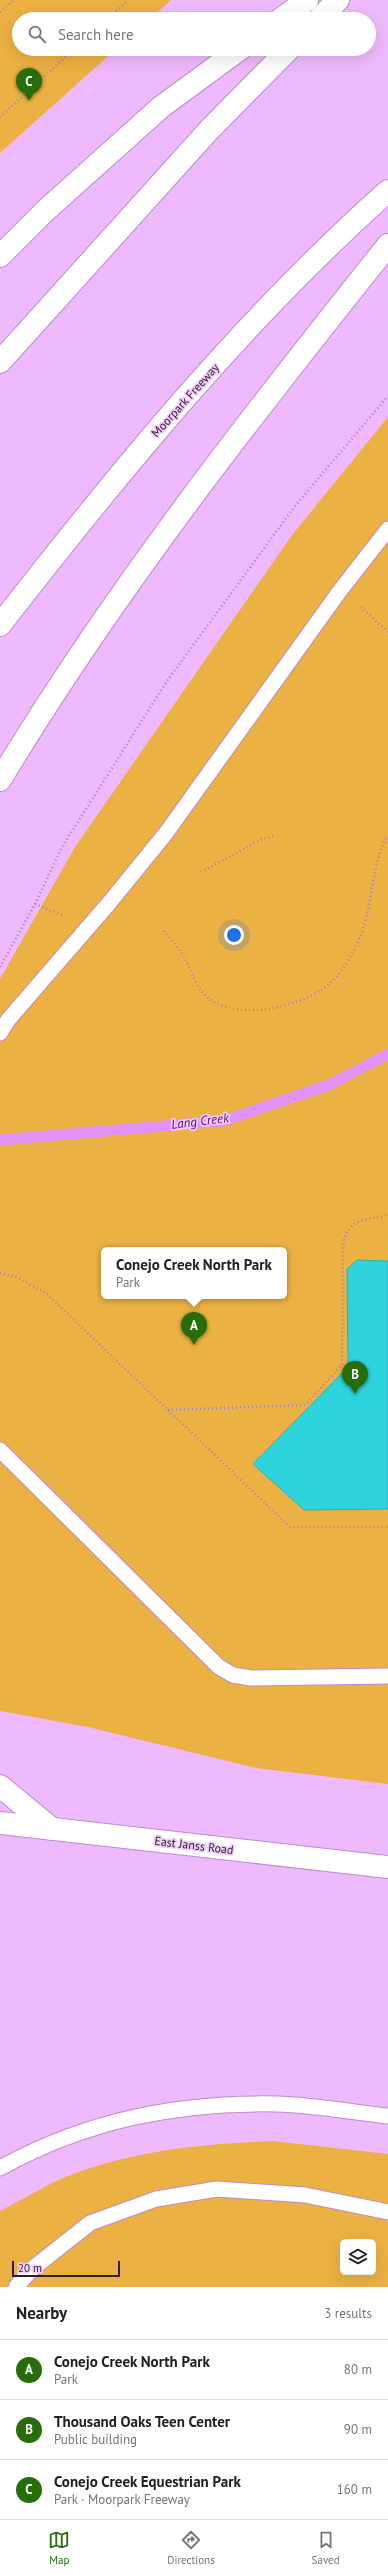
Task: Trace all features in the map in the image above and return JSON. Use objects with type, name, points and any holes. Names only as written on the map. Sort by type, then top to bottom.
[{"type":"main road","points":[[291,12],[307,0]]},
{"type":"main road","points":[[326,12],[338,0]]},
{"type":"main road","points":[[0,256],[45,211],[161,108],[231,56]]},
{"type":"main road","points":[[0,362],[209,130],[282,56]]},
{"type":"main road","name":"Moorpark Freeway","points":[[0,625],[76,527],[177,408],[326,246],[388,191]]},
{"type":"main road","points":[[0,780],[117,598],[208,473],[388,245]]},
{"type":"main road","points":[[0,1786],[52,1828]]},
{"type":"main road","name":"East Janss Road","points":[[0,1822],[388,1867]]},
{"type":"lane","points":[[0,1033],[8,1020],[110,902],[166,833],[339,592],[388,529]]},
{"type":"lane","points":[[0,1450],[219,1667],[233,1675],[251,1678],[388,1676]]},
{"type":"lane","points":[[0,2168],[60,2138],[135,2115],[201,2106],[277,2104],[388,2116]]},
{"type":"lane","points":[[16,2287],[32,2269],[90,2223],[156,2199],[217,2189],[305,2195],[388,2212]]},
{"type":"path","points":[[0,12],[14,0]]},
{"type":"path","points":[[115,12],[128,0]]},
{"type":"path","points":[[0,117],[66,56]]},
{"type":"path","points":[[0,967],[35,904],[62,846],[167,681],[295,506],[388,396]]},
{"type":"path","points":[[339,592],[364,608],[388,632]]},
{"type":"path","points":[[201,872],[262,839],[274,836]]},
{"type":"path","points":[[164,930],[184,956],[196,985],[216,1003],[246,1010],[282,1006],[322,990],[349,960],[364,927],[377,868],[388,836]]},
{"type":"path","points":[[35,904],[63,916]]},
{"type":"path","points":[[168,1410],[305,1405],[342,1365],[343,1245],[345,1232],[355,1223],[388,1215]]},
{"type":"path","points":[[0,1273],[18,1278],[46,1293],[290,1527],[388,1527]]},
{"type":"shaded area","points":[[0,0],[171,0],[158,12],[12,12],[12,56],[108,56],[0,153]]},
{"type":"shaded area","points":[[388,417],[388,1784],[256,1768],[88,1727],[0,1711],[0,979],[75,847],[292,535]]},
{"type":"shaded area","points":[[272,2141],[388,2154],[388,2287],[0,2287],[0,2211],[54,2182],[97,2166],[147,2154],[196,2146]]},
{"type":"building","points":[[357,1260],[388,1261],[388,1509],[304,1510],[253,1464],[348,1367],[347,1269]]},
{"type":"waterway","name":"Lang Creek","points":[[0,1140],[223,1121],[329,1085],[388,1054]]},
{"type":"place","name":"Conejo Creek Equestrian Park","points":[[29,101]]},
{"type":"place","name":"Conejo Creek North Park","points":[[194,1345]]},
{"type":"place","name":"Thousand Oaks Teen Center","points":[[355,1394]]}]
